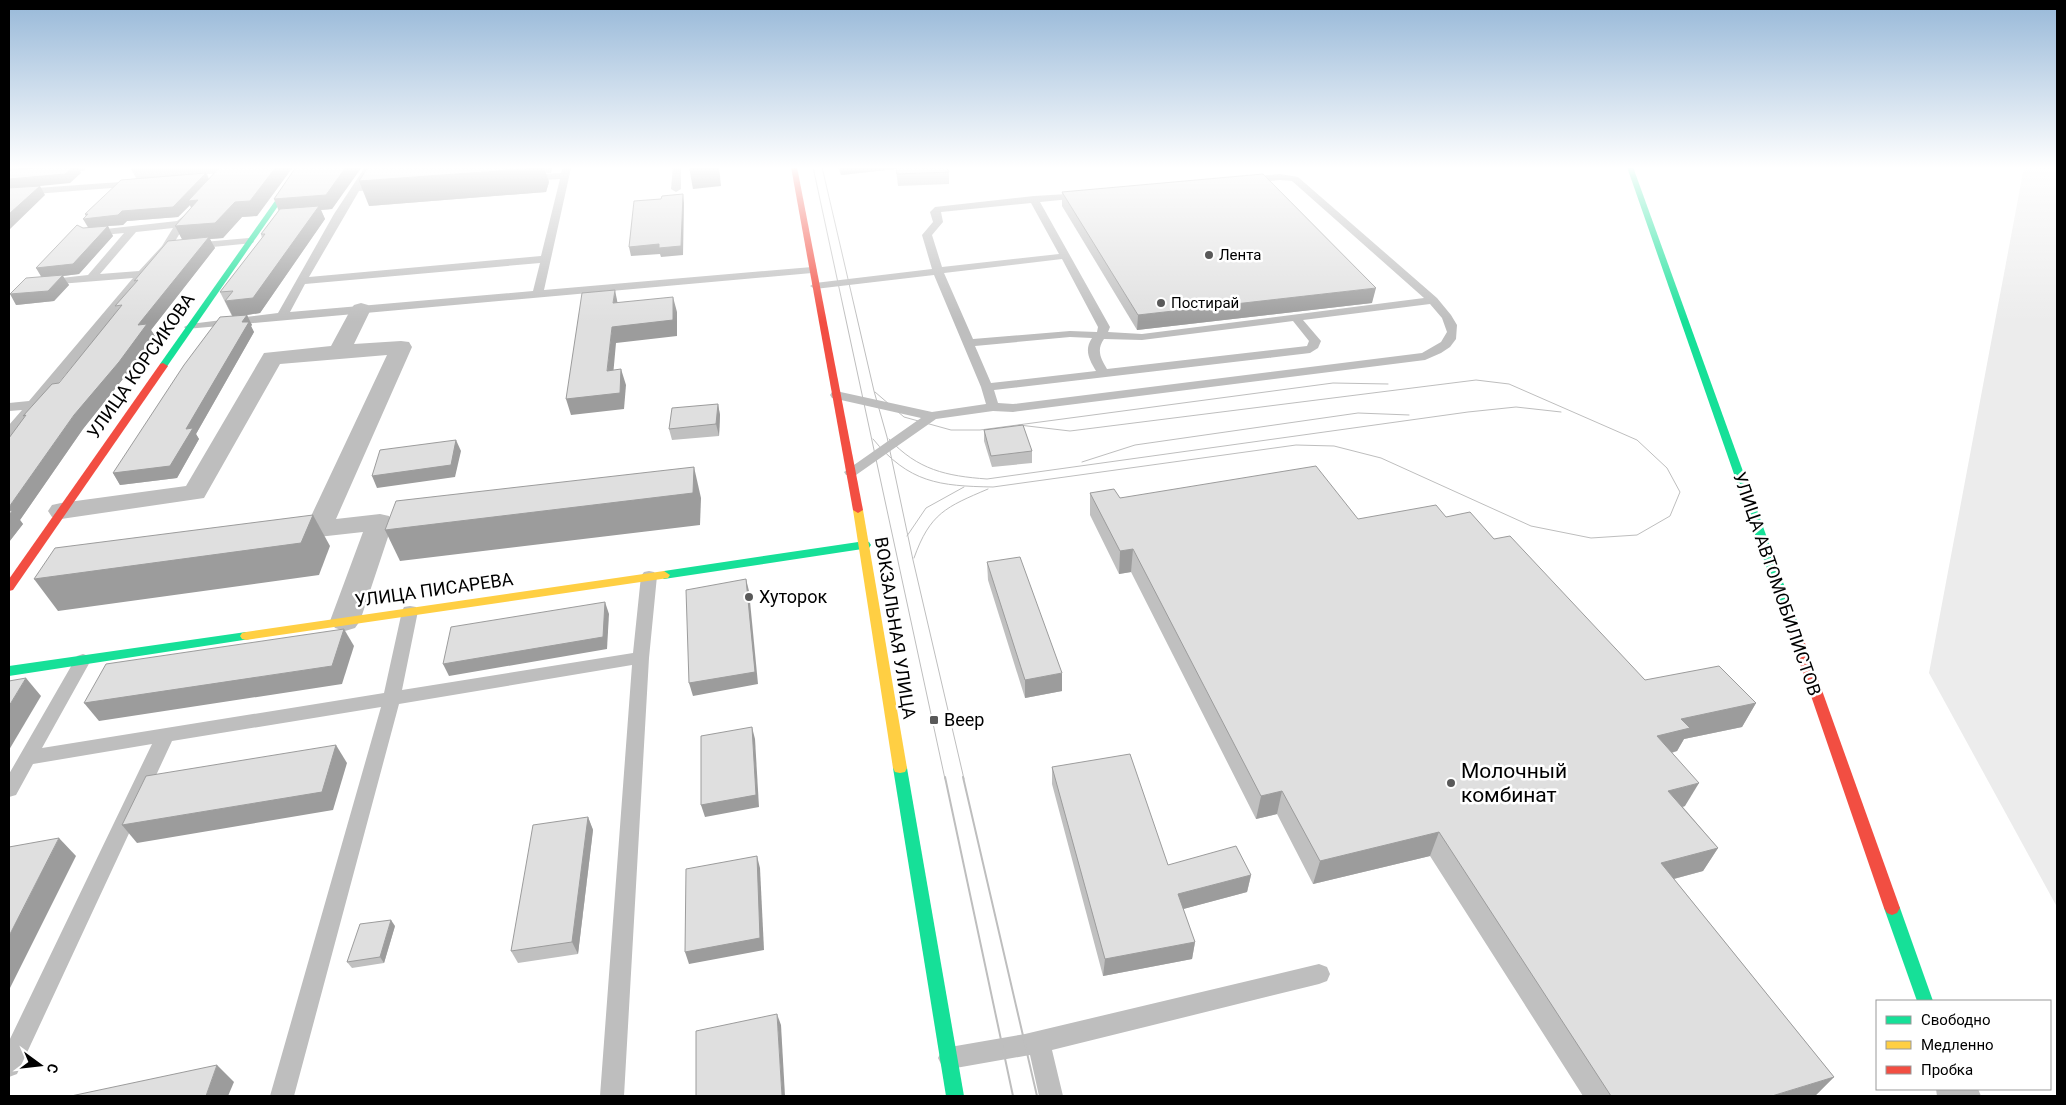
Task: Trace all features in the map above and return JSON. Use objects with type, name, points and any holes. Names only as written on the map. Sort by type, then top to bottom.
[{"type":"street","name":"ВОКЗАЛЬНАЯ УЛИЦА","points":[[803,219],[865,545],[955,1096]]},
{"type":"street","name":"УЛИЦА АВТОМОБИЛИСТОВ","points":[[1648,219],[1925,1000]]},
{"type":"street","name":"УЛИЦА КОРСИКОВА","points":[[9,587],[249,240],[265,220]]},
{"type":"street","points":[[339,352],[361,309]]},
{"type":"street","points":[[61,512],[195,493],[272,358],[401,347],[318,529]]},
{"type":"street","points":[[289,533],[390,520],[345,621]]},
{"type":"street","name":"УЛИЦА ПИСАРЕВА","points":[[9,670],[865,545]]},
{"type":"lane","points":[[175,248],[180,224],[185,219]]},
{"type":"lane","points":[[265,220],[278,219]]},
{"type":"lane","points":[[282,316],[332,219]]},
{"type":"lane","points":[[538,293],[555,219]]},
{"type":"lane","points":[[937,219],[938,222],[927,235],[938,271],[993,407]]},
{"type":"lane","points":[[1045,219],[1104,327],[1102,335],[1094,345],[1094,354],[1103,373]]},
{"type":"lane","points":[[836,395],[932,416],[993,407],[1012,408],[1425,356],[1442,349],[1452,339],[1453,330],[1448,316],[1433,300],[1340,219]]},
{"type":"lane","points":[[88,233],[180,224]]},
{"type":"lane","points":[[91,278],[133,229]]},
{"type":"lane","points":[[9,433],[142,274],[175,248],[249,240]]},
{"type":"lane","points":[[815,286],[1065,256]]},
{"type":"lane","points":[[301,281],[545,259]]},
{"type":"lane","points":[[190,326],[282,316],[812,270]]},
{"type":"lane","points":[[39,282],[142,274]]},
{"type":"lane","points":[[968,343],[1070,334],[1142,337],[1433,300]]},
{"type":"lane","points":[[986,387],[1314,346],[1315,341],[1295,318]]},
{"type":"lane","points":[[9,407],[31,405]]},
{"type":"lane","points":[[851,472],[932,416]]},
{"type":"lane","points":[[612,1096],[641,658],[649,576]]},
{"type":"lane","points":[[282,1096],[392,698],[410,611]]},
{"type":"lane","points":[[27,758],[641,658]]},
{"type":"lane","points":[[9,790],[83,660]]},
{"type":"lane","points":[[9,1066],[166,735]]},
{"type":"lane","points":[[948,1058],[1038,1041],[1318,974]]},
{"type":"lane","points":[[1038,1041],[1051,1096]]},
{"type":"shaded area","points":[[2014,219],[2057,219],[2057,907],[1929,673]]},
{"type":"building","points":[[182,219],[219,219],[215,223],[175,226]]},
{"type":"building","points":[[273,219],[310,219],[253,298],[225,301],[233,291],[220,292],[265,234],[261,234]]},
{"type":"building","points":[[632,219],[682,219],[681,246],[659,248],[659,244],[629,247]]},
{"type":"building","name":"Лента","points":[[1078,219],[1307,219],[1376,288],[1138,315]]},
{"type":"building","points":[[77,225],[83,228],[108,226],[73,264],[36,268]]},
{"type":"building","points":[[209,237],[138,325],[147,324],[119,362],[74,415],[9,507],[9,438],[26,415],[23,416],[52,384],[59,383],[122,305],[115,306],[138,280],[134,281],[168,241]]},
{"type":"building","points":[[63,275],[48,291],[10,294],[26,278]]},
{"type":"building","points":[[615,290],[613,303],[673,297],[673,320],[612,327],[607,371],[621,369],[620,393],[566,399],[582,293]]},
{"type":"building","points":[[247,315],[242,322],[249,322],[186,429],[193,428],[170,466],[113,473],[184,365],[220,317]]},
{"type":"building","points":[[718,404],[716,424],[669,429],[672,408]]},
{"type":"building","points":[[1023,425],[1032,451],[991,456],[984,430]]},
{"type":"building","points":[[456,440],[451,465],[372,476],[380,450]]},
{"type":"building","name":"Молочный комбинат","points":[[1316,466],[1358,519],[1436,505],[1446,517],[1470,512],[1494,539],[1510,536],[1645,680],[1719,666],[1756,703],[1681,719],[1690,728],[1657,736],[1699,783],[1668,791],[1718,848],[1661,863],[1834,1077],[1772,1096],[1611,1096],[1439,832],[1320,861],[1282,791],[1261,796],[1133,549],[1120,551],[1090,493],[1114,489],[1120,498]]},
{"type":"building","points":[[694,467],[693,493],[385,530],[396,501]]},
{"type":"building","points":[[313,515],[301,543],[34,579],[55,548]]},
{"type":"building","points":[[1020,557],[1062,673],[1025,680],[987,562]]},
{"type":"building","points":[[746,579],[755,672],[689,683],[686,590]]},
{"type":"building","points":[[605,602],[603,637],[443,664],[451,627]]},
{"type":"building","points":[[344,629],[332,666],[84,703],[106,664]]},
{"type":"building","points":[[26,678],[9,706],[9,681]]},
{"type":"building","points":[[752,727],[756,795],[701,805],[701,736]]},
{"type":"building","points":[[336,745],[322,792],[122,825],[146,776]]},
{"type":"building","points":[[1130,754],[1168,865],[1236,846],[1251,875],[1178,894],[1195,942],[1105,959],[1052,767]]},
{"type":"building","points":[[588,817],[572,942],[511,951],[533,825]]},
{"type":"building","points":[[59,838],[9,936],[9,847]]},
{"type":"building","points":[[757,856],[760,938],[685,952],[686,869]]},
{"type":"building","points":[[391,920],[380,957],[347,962],[360,924]]},
{"type":"building","points":[[777,1014],[782,1096],[696,1096],[696,1031]]},
{"type":"building","points":[[217,1065],[206,1096],[71,1096]]},
{"type":"tram line","points":[[824,219],[945,779]]},
{"type":"tram line","points":[[834,219],[892,459]]},
{"type":"tram line","points":[[892,459],[899,465],[926,479],[957,485],[993,487],[1296,445],[1334,446],[1381,458],[1531,526],[1591,538],[1637,535],[1670,516],[1680,492],[1667,468],[1637,440],[1509,384],[1476,380],[1070,431],[1019,425]]},
{"type":"tram line","points":[[875,392],[904,417],[951,430],[980,430],[1333,383],[1388,384]]},
{"type":"tram line","points":[[889,439],[911,458],[934,470],[958,476],[987,479],[1468,412],[1516,407],[1561,412]]},
{"type":"tram line","points":[[1082,462],[1135,445],[1358,413],[1409,415]]},
{"type":"tram line","points":[[873,439],[892,459]]},
{"type":"tram line","points":[[892,459],[908,535]]},
{"type":"tram line","points":[[908,535],[926,508],[964,487]]},
{"type":"tram line","points":[[914,558],[926,531],[941,513],[961,501],[988,489]]},
{"type":"tram line","points":[[908,535],[964,779]]},
{"type":"tram line","points":[[945,777],[1013,1096]]},
{"type":"tram line","points":[[963,777],[1037,1096]]},
{"type":"traffic: fast","points":[[163,366],[266,219]]},
{"type":"traffic: fast","points":[[1648,219],[1794,629]]},
{"type":"traffic: fast","points":[[664,575],[865,545]]},
{"type":"traffic: fast","points":[[9,671],[246,636]]},
{"type":"traffic: fast","points":[[900,768],[955,1096]]},
{"type":"traffic: fast","points":[[1892,908],[1925,1000]]},
{"type":"traffic: slow","points":[[858,510],[900,768]]},
{"type":"traffic: slow","points":[[246,636],[664,575]]},
{"type":"traffic: jam","points":[[804,219],[858,510]]},
{"type":"traffic: jam","points":[[9,587],[163,366]]},
{"type":"traffic: jam","points":[[1794,629],[1892,908]]},
{"type":"place","name":"Лента","points":[[1209,255]]},
{"type":"place","name":"Постирай","points":[[1161,303]]},
{"type":"place","name":"Хуторок","points":[[749,597]]},
{"type":"place","name":"Веер","points":[[934,720]]},
{"type":"place","name":"Молочный комбинат","points":[[1451,783]]}]
